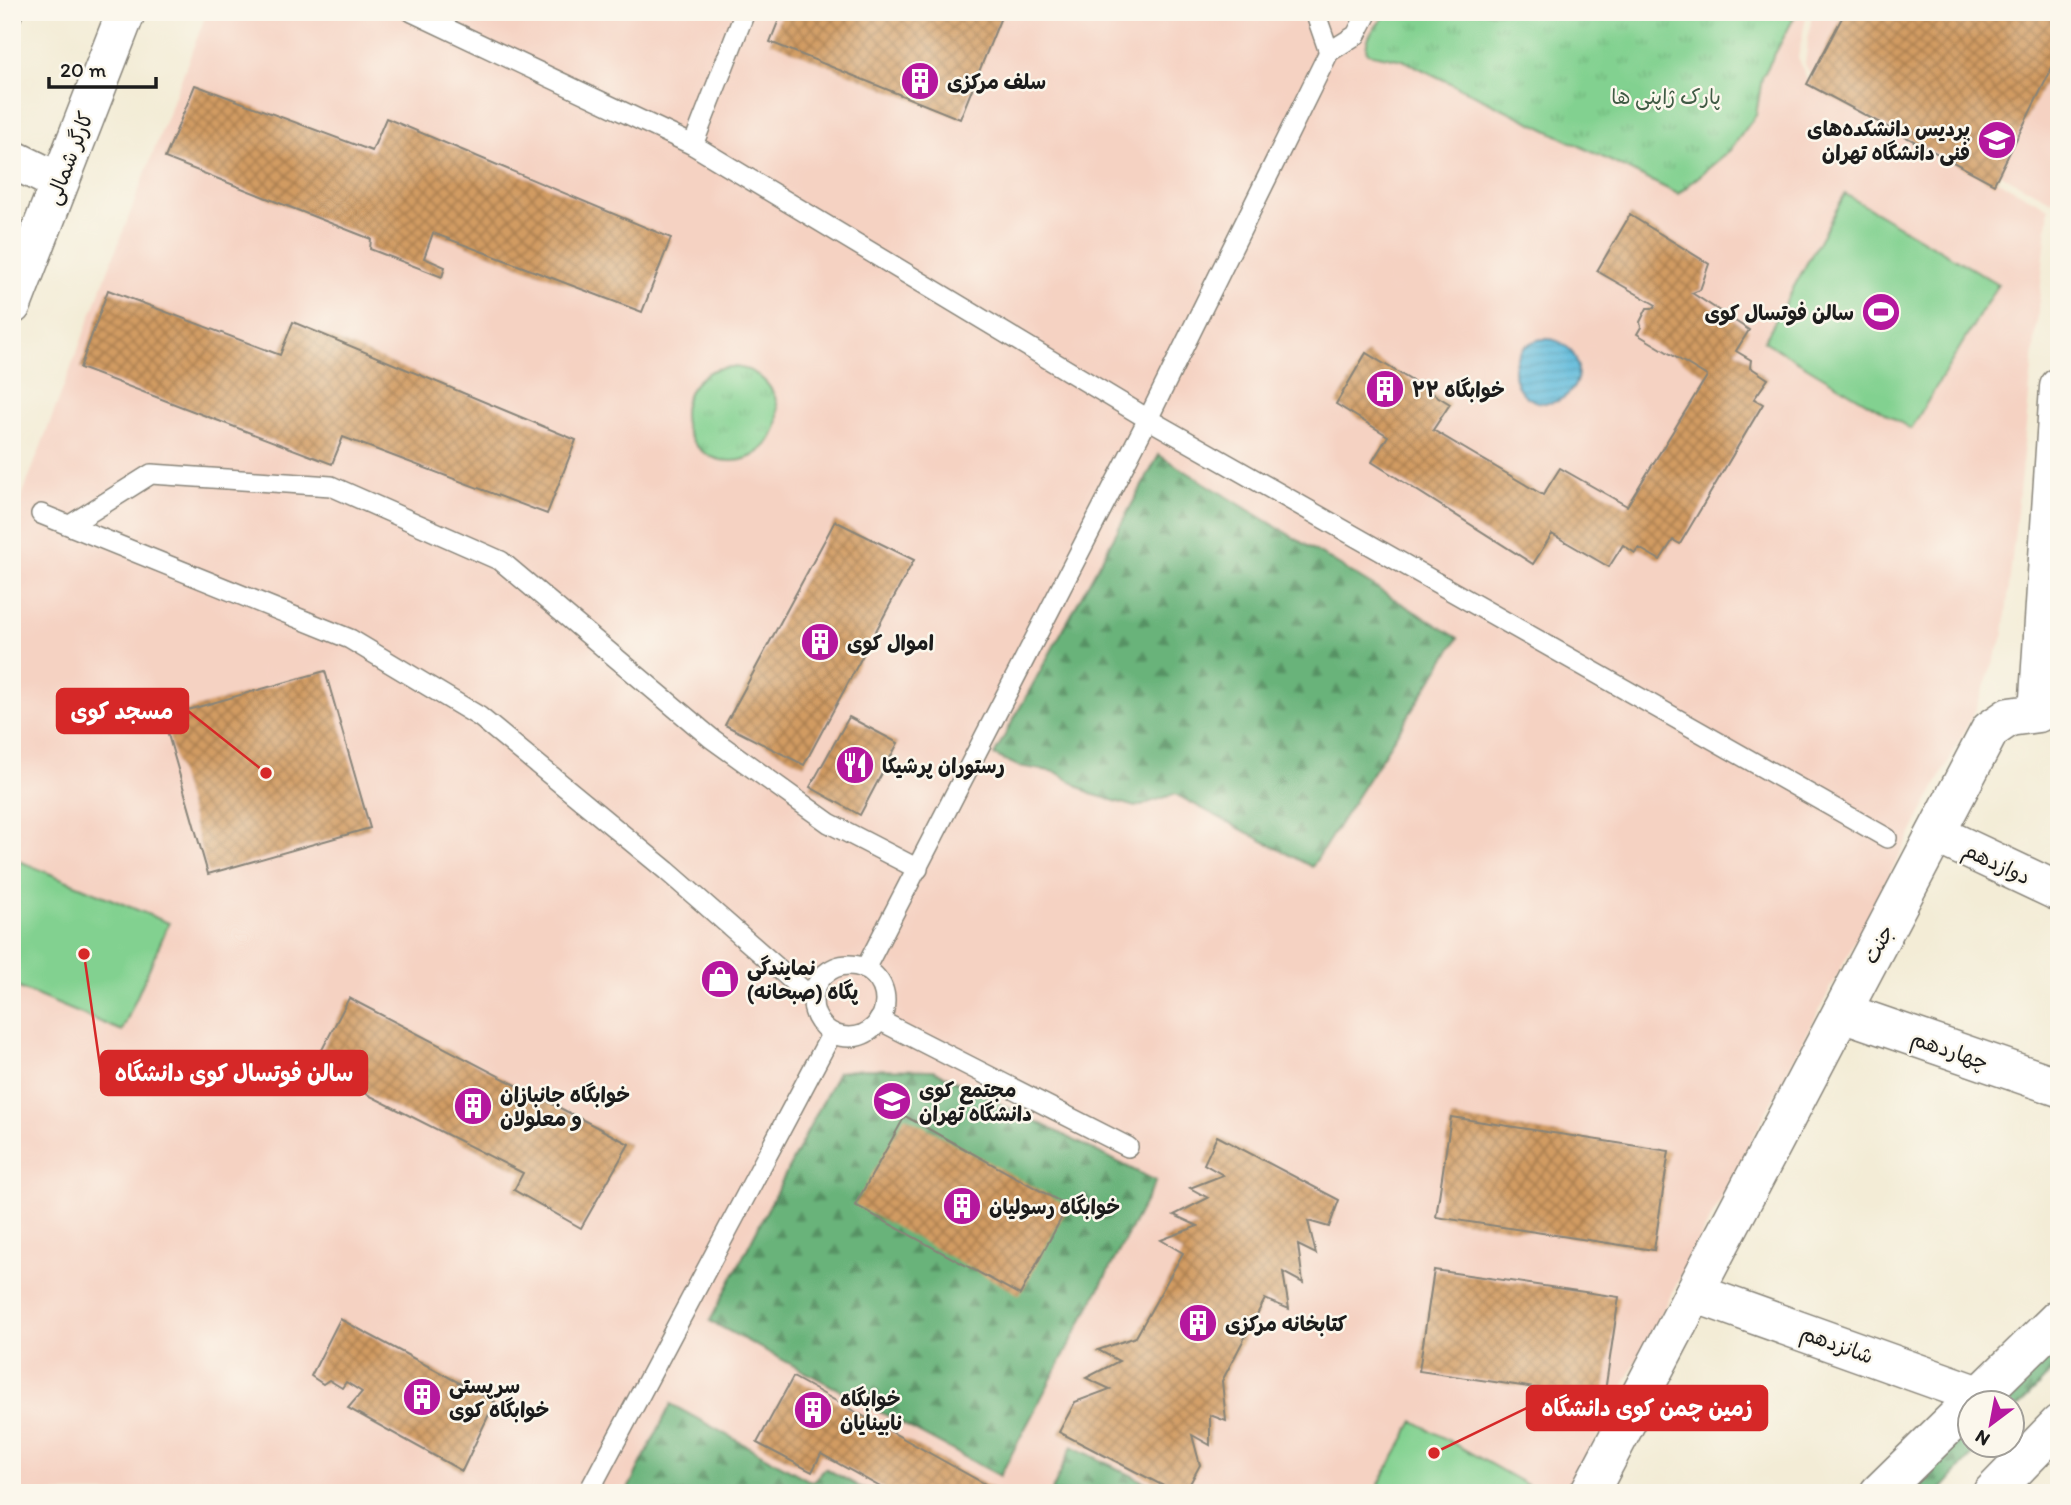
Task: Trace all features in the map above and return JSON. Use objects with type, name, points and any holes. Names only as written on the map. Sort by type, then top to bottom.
[{"type":"main road","name":"کارگر شمالی","points":[[12,305],[126,12]]},
{"type":"main road","points":[[12,159],[59,182]]},
{"type":"main road","name":"جنت","points":[[1589,1493],[1990,730],[2009,717],[2048,716],[2059,387]]},
{"type":"main road","name":"دوازدهم","points":[[1936,834],[2059,892]]},
{"type":"main road","name":"چهاردهم","points":[[1842,1012],[2059,1087]]},
{"type":"main road","name":"شانزدهم","points":[[1694,1293],[1955,1394]]},
{"type":"main road","points":[[1984,1390],[2059,1318]]},
{"type":"main road","points":[[1879,1493],[1955,1419]]},
{"type":"main road","points":[[1992,1493],[2059,1424]]},
{"type":"lane","points":[[412,12],[693,145],[1148,419],[1887,838]]},
{"type":"lane","points":[[693,145],[745,12]]},
{"type":"lane","points":[[1315,12],[1329,52]]},
{"type":"lane","points":[[865,969],[1148,419],[1329,52],[1356,35],[1368,12]]},
{"type":"lane","points":[[70,525],[151,474],[331,486],[501,561],[711,738],[830,823],[918,869]]},
{"type":"lane","points":[[41,514],[350,639],[480,718],[667,871],[812,998],[818,1020],[832,1033],[848,1037],[860,1035],[871,1029],[884,1009],[881,986],[874,976],[865,969],[842,965],[822,976],[812,998]]},
{"type":"lane","points":[[879,1020],[1128,1147]]},
{"type":"lane","points":[[587,1493],[832,1033]]},
{"type":"shaded area","name":"مجتمع کوی دانشگاه تهران","points":[[207,12],[1807,12],[1798,57],[1807,79],[2049,208],[2004,634],[1976,709],[1568,1493],[12,1493],[12,522]]},
{"type":"shaded area","name":"پردیس دانشکده‌های فنی دانشگاه تهران","points":[[1812,12],[2059,12],[2059,190],[2052,201],[1810,74],[1805,64]]},
{"type":"green space","name":"پارک ژاپنی ها","points":[[1388,12],[1783,12],[1794,18],[1762,78],[1756,115],[1730,150],[1678,194],[1403,60],[1367,53],[1369,36]]},
{"type":"green space","name":"سالن فوتسال کوی","points":[[1845,194],[1998,284],[1911,429],[1764,341]]},
{"type":"green space","points":[[731,367],[749,371],[764,381],[774,396],[778,414],[774,432],[764,447],[749,457],[731,461],[713,457],[698,447],[688,432],[684,414],[688,396],[698,381],[713,371]]},
{"type":"green space","points":[[1159,455],[1458,638],[1312,867],[1175,794],[1135,807],[1091,794],[1056,772],[1018,766],[994,755]]},
{"type":"green space","points":[[12,858],[169,923],[122,1031],[12,985]]},
{"type":"green space","points":[[862,1069],[933,1070],[1156,1181],[1000,1476],[710,1321],[838,1072]]},
{"type":"green space","points":[[2059,1336],[2059,1364],[2025,1399],[2025,1390],[2004,1390]]},
{"type":"green space","points":[[671,1404],[812,1482],[825,1468],[871,1493],[626,1493]]},
{"type":"green space","points":[[1414,1421],[1529,1486],[1525,1493],[1374,1493]]},
{"type":"green space","points":[[1955,1438],[1955,1460],[1967,1460],[1938,1493],[1904,1493]]},
{"type":"green space","points":[[1072,1446],[1167,1493],[1051,1493]]},
{"type":"water","points":[[1540,339],[1552,339],[1569,348],[1576,359],[1576,383],[1569,394],[1552,403],[1540,403],[1528,398],[1519,389],[1514,377],[1514,365],[1519,353],[1528,344]]},
{"type":"building","points":[[12,12],[24,12],[12,41]]},
{"type":"building","name":"سلف مرکزی","points":[[782,12],[1003,12],[960,119],[770,42]]},
{"type":"building","name":"پردیس دانشکده‌های فنی دانشگاه تهران","points":[[1845,12],[2059,12],[2059,54],[1994,184],[1807,84]]},
{"type":"building","points":[[195,85],[372,151],[386,118],[671,238],[642,312],[433,233],[424,258],[445,267],[442,277],[370,249],[371,239],[165,158]]},
{"type":"building","name":"خوابگاه ۲۲","points":[[1630,215],[1709,264],[1700,290],[1692,293],[1749,330],[1736,351],[1751,360],[1750,367],[1768,379],[1754,399],[1763,404],[1680,544],[1673,540],[1660,560],[1639,548],[1635,553],[1623,545],[1609,567],[1552,534],[1533,564],[1372,462],[1388,436],[1336,404],[1366,353],[1450,404],[1433,430],[1543,495],[1560,468],[1627,506],[1707,376],[1637,334],[1647,308],[1654,308],[1656,305],[1597,271]]},
{"type":"building","points":[[108,290],[280,355],[293,322],[576,440],[547,514],[343,437],[332,464],[80,368]]},
{"type":"building","name":"اموال کوی","points":[[835,521],[914,560],[804,765],[725,725]]},
{"type":"building","points":[[325,671],[370,828],[208,874],[163,717]]},
{"type":"building","name":"رستوران پرشیکا","points":[[849,717],[898,743],[860,815],[810,787]]},
{"type":"building","name":"خوابگاه جانبازان و معلولان","points":[[349,998],[629,1144],[581,1228],[514,1190],[523,1173],[313,1067]]},
{"type":"building","name":"خوابگاه رسولیان","points":[[905,1116],[1068,1206],[1020,1295],[855,1205]]},
{"type":"building","points":[[1451,1117],[1669,1151],[1654,1250],[1436,1217]]},
{"type":"building","name":"کتابخانه مرکزی","points":[[1217,1136],[1339,1200],[1329,1227],[1308,1221],[1316,1254],[1298,1245],[1303,1283],[1283,1272],[1289,1309],[1265,1299],[1222,1381],[1226,1421],[1210,1415],[1210,1445],[1192,1435],[1200,1465],[1185,1493],[1177,1493],[1059,1432],[1075,1402],[1110,1389],[1086,1378],[1119,1361],[1098,1350],[1136,1337],[1183,1253],[1161,1240],[1198,1226],[1174,1215],[1208,1198],[1190,1188],[1223,1175],[1204,1164]]},
{"type":"building","points":[[1434,1270],[1619,1297],[1604,1398],[1419,1371]]},
{"type":"building","name":"سرپستی خوابگاه کوی","points":[[340,1319],[495,1402],[462,1471],[348,1408],[362,1392],[346,1382],[342,1388],[329,1380],[323,1384],[311,1376]]},
{"type":"building","name":"خوابگاه نابینایان","points":[[793,1377],[1001,1493],[891,1493],[821,1454],[812,1472],[757,1443]]},
{"type":"place","name":"سلف مرکزی","points":[[920,81]]},
{"type":"place","name":"پردیس دانشکده‌های فنی دانشگاه تهران","points":[[1997,140]]},
{"type":"place","name":"سالن فوتسال کوی","points":[[1881,312]]},
{"type":"place","name":"خوابگاه ۲۲","points":[[1385,389]]},
{"type":"place","name":"اموال کوی","points":[[820,642]]},
{"type":"place","name":"رستوران پرشیکا","points":[[855,765]]},
{"type":"place","name":"مسجد کوی","points":[[266,773]]},
{"type":"place","name":"سالن فوتسال کوی دانشگاه","points":[[84,954]]},
{"type":"place","name":"نمایندگی پگاه (صبحانه)","points":[[720,979]]},
{"type":"place","name":"مجتمع کوی دانشگاه تهران","points":[[892,1101]]},
{"type":"place","name":"خوابگاه جانبازان و معلولان","points":[[473,1106]]},
{"type":"place","name":"خوابگاه رسولیان","points":[[962,1206]]},
{"type":"place","name":"کتابخانه مرکزی","points":[[1198,1323]]},
{"type":"place","name":"سرپستی خوابگاه کوی","points":[[422,1397]]},
{"type":"place","name":"خوابگاه نابینایان","points":[[813,1410]]},
{"type":"place","name":"زمین چمن کوی دانشگاه","points":[[1434,1453]]}]
